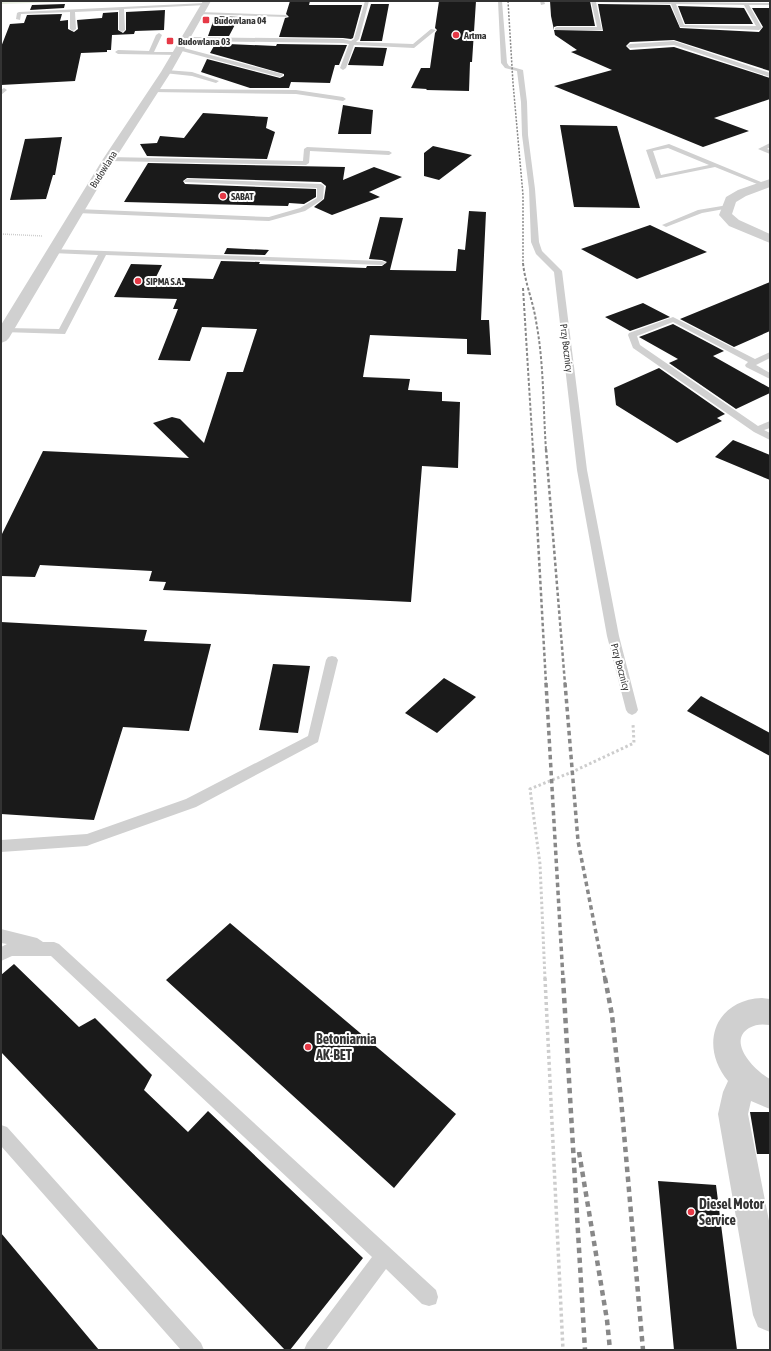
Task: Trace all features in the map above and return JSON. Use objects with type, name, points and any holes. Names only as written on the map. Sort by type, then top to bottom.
[{"type":"street","name":"Budowlana","points":[[3,334],[109,159],[166,72],[204,6]]},
{"type":"street","points":[[767,184],[742,193],[730,200],[725,215],[734,224],[770,239]]},
{"type":"street","points":[[757,1087],[738,1073],[730,1061],[726,1047],[728,1034],[733,1024],[741,1016],[753,1011],[770,1012]]},
{"type":"street","points":[[757,1087],[738,1092],[733,1114],[770,1315]]},
{"type":"lane","points":[[343,68],[352,43],[356,39],[367,1]]},
{"type":"lane","name":"Przy Bocznicy","points":[[500,1],[504,63],[507,67],[520,70],[523,90],[525,135],[532,189],[535,242],[539,252],[558,271],[582,470],[613,636],[632,710]]},
{"type":"lane","points":[[557,29],[600,29],[593,1],[673,3],[730,2],[770,4]]},
{"type":"lane","points":[[673,3],[682,26],[759,28],[746,4]]},
{"type":"lane","points":[[18,19],[19,13],[204,6],[286,16]]},
{"type":"lane","points":[[121,8],[122,30]]},
{"type":"lane","points":[[72,10],[73,29]]},
{"type":"lane","points":[[118,52],[151,53],[180,47],[343,41],[352,43],[414,46],[433,30]]},
{"type":"lane","points":[[151,53],[159,35]]},
{"type":"lane","points":[[630,46],[674,43],[770,74]]},
{"type":"lane","points":[[180,47],[280,75]]},
{"type":"lane","points":[[166,72],[192,74],[216,82]]},
{"type":"lane","points":[[153,91],[296,92],[343,99]]},
{"type":"lane","points":[[716,165],[658,178],[649,150],[669,146],[767,184]]},
{"type":"lane","points":[[770,146],[761,149],[770,152]]},
{"type":"lane","points":[[109,159],[306,163],[307,149],[389,153]]},
{"type":"lane","points":[[77,211],[269,219],[293,215],[309,208],[320,199],[321,186],[188,181]]},
{"type":"lane","points":[[666,225],[700,211],[728,207]]},
{"type":"lane","points":[[52,251],[382,263]]},
{"type":"lane","points":[[3,334],[62,332],[103,253]]},
{"type":"lane","points":[[754,362],[673,319],[632,335],[636,346],[757,430],[770,437]]},
{"type":"lane","points":[[770,355],[749,364],[770,376]]},
{"type":"lane","points":[[757,430],[770,424]]},
{"type":"lane","points":[[1,846],[87,840],[191,803],[314,739],[332,660]]},
{"type":"lane","points":[[1,936],[54,949],[429,1297]]},
{"type":"lane","points":[[1,954],[11,949],[54,949]]},
{"type":"lane","points":[[1,1133],[194,1350]]},
{"type":"lane","points":[[314,1350],[385,1255]]},
{"type":"path","points":[[1,234],[44,236]]},
{"type":"path","points":[[563,1350],[540,864],[530,789],[572,772],[634,743],[632,710]]},
{"type":"shaded area","points":[[1,1],[91,1],[1,4]]},
{"type":"building","points":[[290,1],[310,1],[309,5],[362,5],[353,38],[279,37],[285,18],[289,17],[286,14]]},
{"type":"building","points":[[439,1],[476,1],[472,62],[470,62],[469,91],[426,90],[427,89],[411,88],[421,68],[430,68],[435,33],[437,30],[435,28]]},
{"type":"building","points":[[550,1],[590,1],[595,26],[557,26],[554,27],[554,30]]},
{"type":"building","points":[[65,4],[64,8],[30,10],[32,5]]},
{"type":"building","points":[[371,4],[389,4],[382,41],[360,41]]},
{"type":"building","points":[[598,4],[670,5],[680,28],[759,32],[763,27],[752,8],[770,8],[770,71],[674,40],[630,42],[626,46],[630,50],[674,47],[770,78],[770,99],[714,118],[749,131],[703,147],[554,86],[612,70],[571,52],[577,50],[555,35],[554,30],[603,31]]},
{"type":"building","points":[[678,6],[744,8],[753,24],[685,24]]},
{"type":"building","points":[[165,10],[164,30],[135,31],[134,34],[112,35],[111,50],[107,50],[107,52],[81,53],[75,81],[1,85],[1,47],[10,24],[24,23],[27,15],[62,14],[60,21],[68,20],[68,29],[74,32],[78,29],[77,20],[102,18],[103,13],[118,12],[118,30],[123,33],[126,30],[126,12]]},
{"type":"building","points":[[215,16],[239,17],[229,36],[208,36]]},
{"type":"building","points":[[206,43],[276,46],[277,44],[347,45],[339,65],[335,65],[330,83],[291,82],[289,88],[250,88],[201,72],[207,59],[280,78],[284,76],[284,74],[210,53],[214,46]]},
{"type":"building","points":[[355,47],[387,48],[383,66],[348,65]]},
{"type":"building","points":[[343,105],[373,110],[371,134],[338,134]]},
{"type":"building","points":[[203,113],[268,117],[266,128],[275,132],[267,159],[147,156],[140,144],[157,143],[160,136],[184,138]]},
{"type":"building","points":[[560,125],[617,126],[640,208],[574,207]]},
{"type":"building","points":[[62,137],[55,175],[53,175],[46,199],[10,200],[25,139]]},
{"type":"building","points":[[433,146],[472,155],[439,180],[424,176],[424,153]]},
{"type":"building","points":[[148,163],[345,167],[343,180],[374,167],[402,177],[369,192],[380,197],[332,215],[314,207],[324,199],[326,186],[321,182],[187,178],[183,181],[185,184],[316,189],[316,197],[304,204],[289,203],[288,206],[124,202]]},
{"type":"building","points":[[469,211],[486,212],[481,320],[489,320],[491,355],[467,354],[467,339],[370,335],[363,377],[410,379],[408,390],[442,392],[442,401],[460,402],[458,468],[422,466],[411,602],[163,590],[166,582],[149,581],[152,571],[40,565],[35,577],[1,576],[1,536],[43,451],[189,458],[153,423],[172,417],[180,419],[204,443],[227,372],[243,372],[257,329],[202,327],[190,361],[158,360],[178,309],[173,309],[177,299],[114,297],[131,264],[162,265],[156,277],[213,279],[221,261],[366,268],[367,266],[382,266],[387,262],[369,259],[380,217],[403,218],[390,270],[456,271],[458,249],[465,250]]},
{"type":"building","points":[[650,225],[707,252],[637,279],[581,249]]},
{"type":"building","points":[[227,248],[269,250],[265,255],[224,254]]},
{"type":"building","points":[[770,282],[770,331],[734,347],[680,319]]},
{"type":"building","points":[[643,303],[670,317],[630,331],[605,317]]},
{"type":"building","points":[[673,324],[724,351],[713,356],[770,388],[770,393],[736,409],[669,363],[678,359],[639,337]]},
{"type":"building","points":[[659,368],[725,414],[717,418],[722,421],[677,443],[616,405],[614,388]]},
{"type":"building","points":[[733,440],[770,455],[770,480],[715,457]]},
{"type":"building","points":[[1,622],[147,630],[144,641],[211,644],[189,731],[123,727],[94,820],[1,814]]},
{"type":"building","points":[[273,664],[310,666],[298,733],[259,730]]},
{"type":"building","points":[[444,678],[476,697],[437,733],[405,713]]},
{"type":"building","points":[[701,696],[770,733],[770,756],[687,711]]},
{"type":"building","name":"Betoniarnia AK-BET","points":[[230,923],[456,1114],[394,1188],[166,980]]},
{"type":"building","points":[[14,964],[79,1027],[95,1018],[152,1075],[144,1090],[188,1132],[208,1111],[363,1258],[290,1350],[285,1350],[1,1052],[1,975]]},
{"type":"building","points":[[750,1112],[770,1112],[770,1154],[757,1154]]},
{"type":"building","points":[[658,1181],[716,1185],[737,1350],[674,1350]]},
{"type":"building","points":[[1,1233],[99,1350],[1,1350]]},
{"type":"railway","points":[[508,1],[513,83],[523,195],[523,263]]},
{"type":"railway","points":[[523,263],[525,278],[535,314],[539,337],[546,450]]},
{"type":"railway","points":[[523,288],[533,450]]},
{"type":"railway","points":[[533,449],[546,684]]},
{"type":"railway","points":[[546,449],[565,684]]},
{"type":"railway","points":[[546,683],[563,979]]},
{"type":"railway","points":[[565,683],[578,841],[605,979]]},
{"type":"railway","points":[[563,978],[585,1350]]},
{"type":"railway","points":[[605,978],[612,1015],[621,1099],[643,1350]]},
{"type":"railway","points":[[579,1152],[607,1320],[610,1350]]},
{"type":"place","name":"Budowlana 04","points":[[206,20]]},
{"type":"place","name":"Artma","points":[[456,35]]},
{"type":"place","name":"Budowlana 03","points":[[170,41]]},
{"type":"place","name":"SABAT","points":[[223,196]]},
{"type":"place","name":"SIPMA S.A.","points":[[138,281]]},
{"type":"place","name":"Betoniarnia AK-BET","points":[[308,1047]]},
{"type":"place","name":"Diesel Motor Service","points":[[691,1212]]}]
